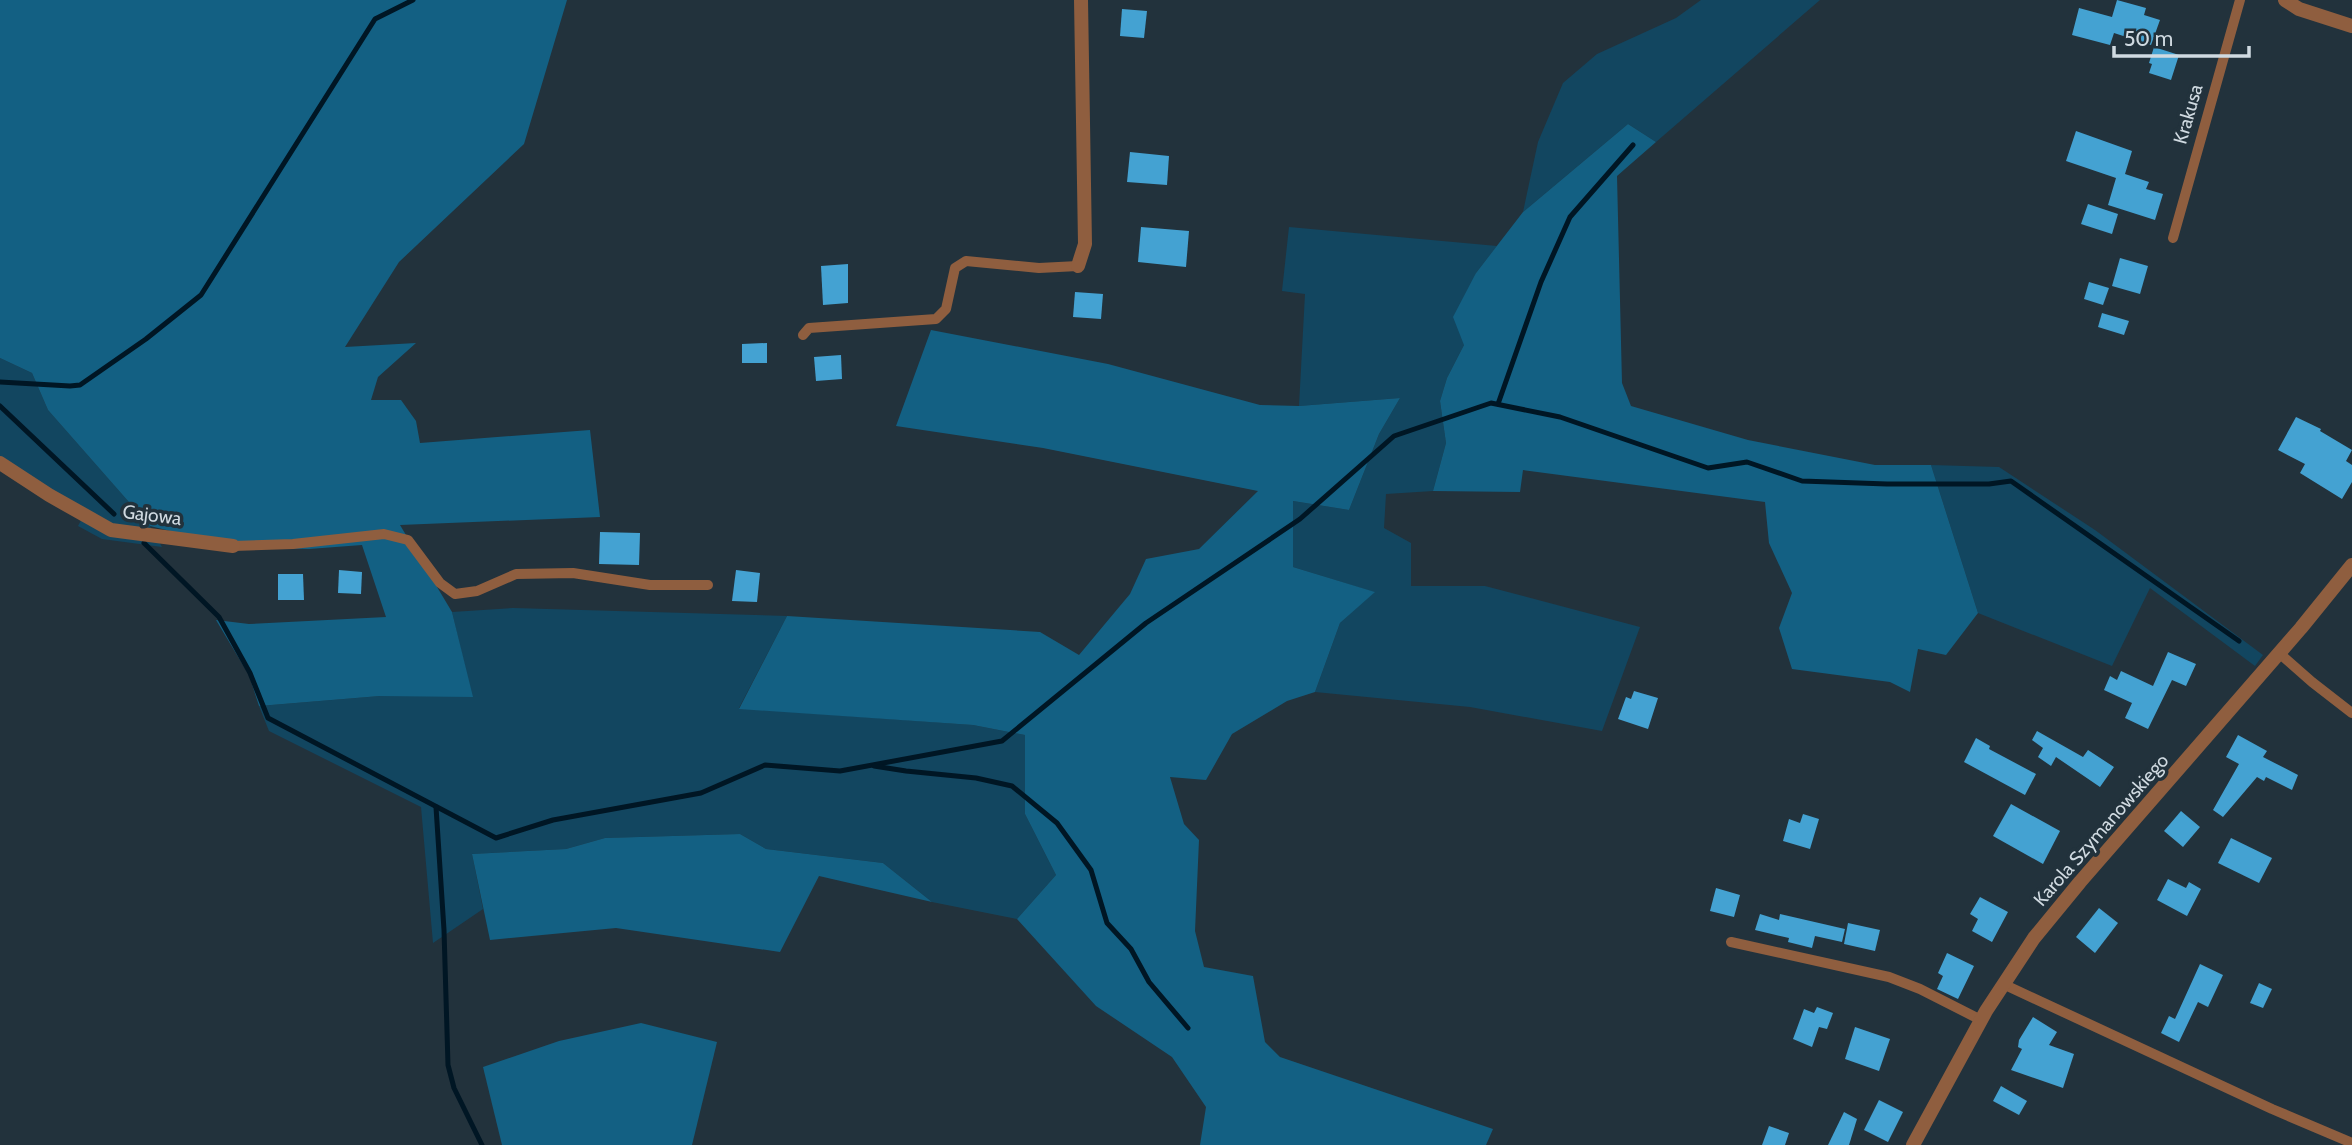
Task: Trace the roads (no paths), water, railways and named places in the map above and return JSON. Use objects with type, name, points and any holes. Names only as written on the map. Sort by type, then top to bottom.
[{"type":"street","points":[[1078,266],[1086,244],[1081,0]]},
{"type":"street","points":[[2285,0],[2299,9],[2352,26]]},
{"type":"street","name":"Gajowa","points":[[0,463],[48,495],[111,530],[233,546]]},
{"type":"street","name":"Karola Szymanowskiego","points":[[1913,1145],[1981,1020],[2034,938],[2352,565]]},
{"type":"lane","name":"Krakusa","points":[[2173,238],[2239,0]]},
{"type":"lane","points":[[803,335],[809,328],[936,318],[946,309],[955,268],[965,261],[1039,268],[1078,266]]},
{"type":"lane","points":[[233,546],[293,544],[384,534],[408,540],[440,583],[455,594],[477,591],[516,574],[573,573],[650,585],[708,586]]},
{"type":"lane","points":[[2279,653],[2352,713]]},
{"type":"lane","points":[[1731,942],[1889,977],[1920,989],[1981,1020]]},
{"type":"lane","points":[[2003,984],[2272,1109],[2352,1143]]},
{"type":"waterway","points":[[0,382],[80,385],[146,339],[201,295],[375,19],[413,0]]},
{"type":"waterway","points":[[1498,404],[1541,282],[1570,217],[1633,145]]},
{"type":"waterway","points":[[144,543],[219,617],[250,673],[268,718],[496,838],[553,820],[701,793],[765,765],[840,771],[1002,741],[1146,623],[1300,519],[1394,436],[1491,403],[1560,417],[1708,468],[1747,462],[1802,481],[1887,484],[1989,484],[2011,481],[2239,641]]},
{"type":"waterway","points":[[0,406],[114,514]]},
{"type":"waterway","points":[[874,766],[976,778],[1012,786],[1057,823],[1091,870],[1107,923],[1131,949],[1149,982],[1188,1028]]},
{"type":"waterway","points":[[436,807],[444,930],[448,1065],[454,1088],[482,1145]]}]
